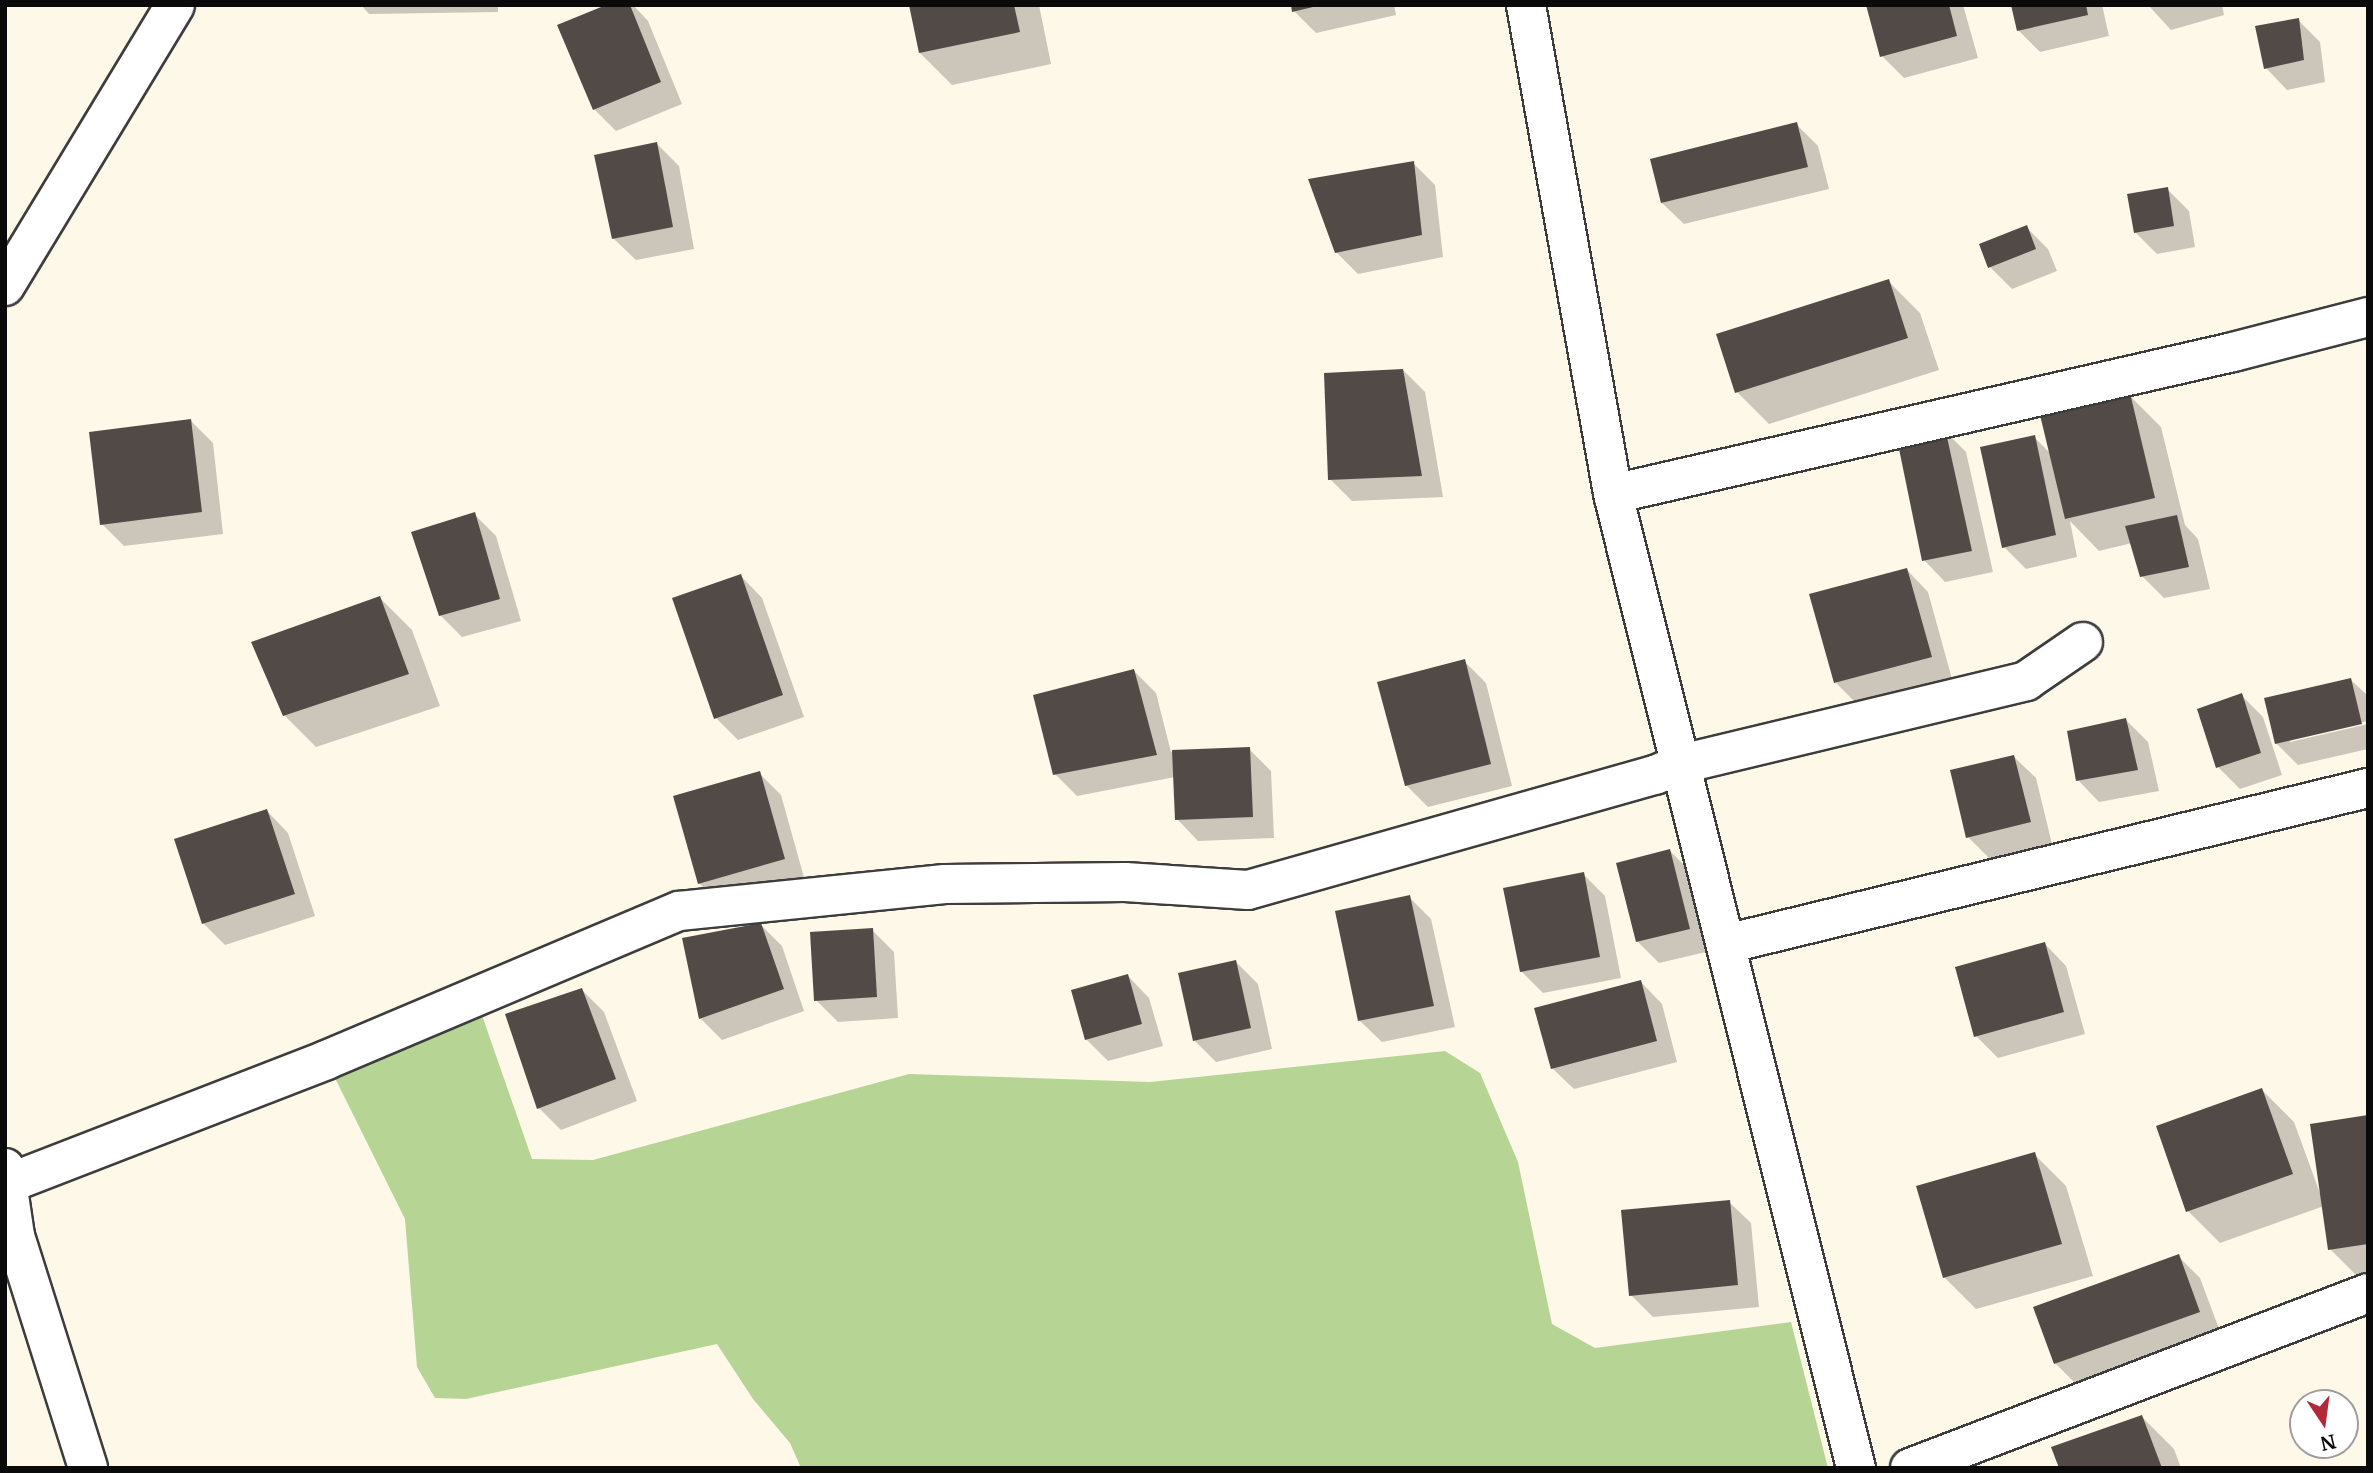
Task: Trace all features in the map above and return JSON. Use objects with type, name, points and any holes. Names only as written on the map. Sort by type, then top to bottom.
[{"type":"street","points":[[5,286],[175,5]]},
{"type":"street","points":[[1526,5],[1613,494],[1856,1468]]},
{"type":"street","points":[[1613,494],[2233,352],[2368,317]]},
{"type":"street","points":[[88,1468],[10,1238],[6,1176],[326,1060],[680,911],[945,884],[1125,882],[1248,890],[1655,775],[1682,764],[2026,681],[2083,642]]},
{"type":"street","points":[[1726,944],[2368,788]]},
{"type":"street","points":[[1910,1468],[2368,1293]]},
{"type":"green space","points":[[476,998],[532,1159],[593,1160],[909,1074],[1150,1082],[1445,1051],[1480,1073],[1518,1162],[1552,1324],[1595,1348],[1791,1322],[1828,1468],[801,1468],[790,1443],[753,1399],[717,1344],[466,1399],[435,1398],[417,1367],[405,1219],[326,1060]]},
{"type":"building","points":[[606,5],[630,5],[661,82],[593,110],[557,25]]},
{"type":"building","points":[[909,5],[1014,5],[1020,32],[919,53]]},
{"type":"building","points":[[1291,5],[1316,5],[1317,6],[1292,12]]},
{"type":"building","points":[[1866,5],[1949,5],[1957,36],[1880,57]]},
{"type":"building","points":[[2011,5],[2086,5],[2088,15],[2017,31]]},
{"type":"building","points":[[2299,18],[2304,60],[2264,69],[2255,26]]},
{"type":"building","points":[[1797,122],[1808,167],[1661,203],[1650,159]]},
{"type":"building","points":[[657,142],[673,227],[612,239],[594,155]]},
{"type":"building","points":[[1414,161],[1422,235],[1335,253],[1308,179]]},
{"type":"building","points":[[2168,187],[2174,226],[2134,233],[2127,194]]},
{"type":"building","points":[[2027,225],[2036,249],[1988,268],[1979,244]]},
{"type":"building","points":[[1889,279],[1908,338],[1735,393],[1716,334]]},
{"type":"building","points":[[1403,369],[1422,476],[1328,480],[1324,373]]},
{"type":"building","points":[[2130,393],[2155,498],[2065,519],[2040,415]]},
{"type":"building","points":[[191,419],[202,512],[100,525],[89,432]]},
{"type":"building","points":[[1945,428],[1972,551],[1922,561],[1897,439]]},
{"type":"building","points":[[2035,435],[2056,535],[2002,548],[1980,447]]},
{"type":"building","points":[[475,512],[500,599],[439,616],[411,532]]},
{"type":"building","points":[[2177,515],[2189,567],[2140,577],[2125,526]]},
{"type":"building","points":[[1907,568],[1932,657],[1834,683],[1809,594]]},
{"type":"building","points":[[741,574],[783,695],[714,719],[672,598]]},
{"type":"building","points":[[380,596],[409,674],[283,716],[251,642]]},
{"type":"building","points":[[1465,659],[1491,764],[1405,786],[1377,682]]},
{"type":"building","points":[[1134,669],[1157,755],[1053,775],[1033,695]]},
{"type":"building","points":[[2351,678],[2362,724],[2275,744],[2264,698]]},
{"type":"building","points":[[2242,693],[2261,753],[2216,768],[2197,709]]},
{"type":"building","points":[[2126,718],[2138,770],[2076,781],[2067,731]]},
{"type":"building","points":[[1250,747],[1253,817],[1175,820],[1172,750]]},
{"type":"building","points":[[2014,755],[2031,822],[1966,838],[1950,770]]},
{"type":"building","points":[[760,771],[785,859],[698,884],[673,796]]},
{"type":"building","points":[[267,809],[295,894],[202,924],[174,839]]},
{"type":"building","points":[[1670,849],[1690,929],[1636,942],[1616,863]]},
{"type":"building","points":[[1584,872],[1600,957],[1520,972],[1503,888]]},
{"type":"building","points":[[1410,895],[1434,1006],[1358,1021],[1335,911]]},
{"type":"building","points":[[761,923],[784,989],[699,1019],[682,938]]},
{"type":"building","points":[[873,928],[877,997],[814,1001],[810,932]]},
{"type":"building","points":[[2045,942],[2064,1012],[1974,1037],[1955,967]]},
{"type":"building","points":[[1236,960],[1251,1028],[1193,1041],[1178,973]]},
{"type":"building","points":[[1128,974],[1142,1024],[1085,1040],[1071,990]]},
{"type":"building","points":[[1641,980],[1657,1041],[1551,1069],[1534,1008]]},
{"type":"building","points":[[582,988],[616,1079],[537,1109],[505,1014]]},
{"type":"building","points":[[2262,1088],[2293,1174],[2186,1212],[2156,1126]]},
{"type":"building","points":[[2368,1115],[2368,1244],[2328,1250],[2310,1124]]},
{"type":"building","points":[[2035,1152],[2062,1244],[1943,1278],[1916,1186]]},
{"type":"building","points":[[1730,1200],[1738,1285],[1629,1296],[1621,1210]]},
{"type":"building","points":[[2179,1254],[2200,1312],[2054,1364],[2033,1307]]},
{"type":"building","points":[[2142,1415],[2162,1468],[2059,1468],[2051,1447]]}]
